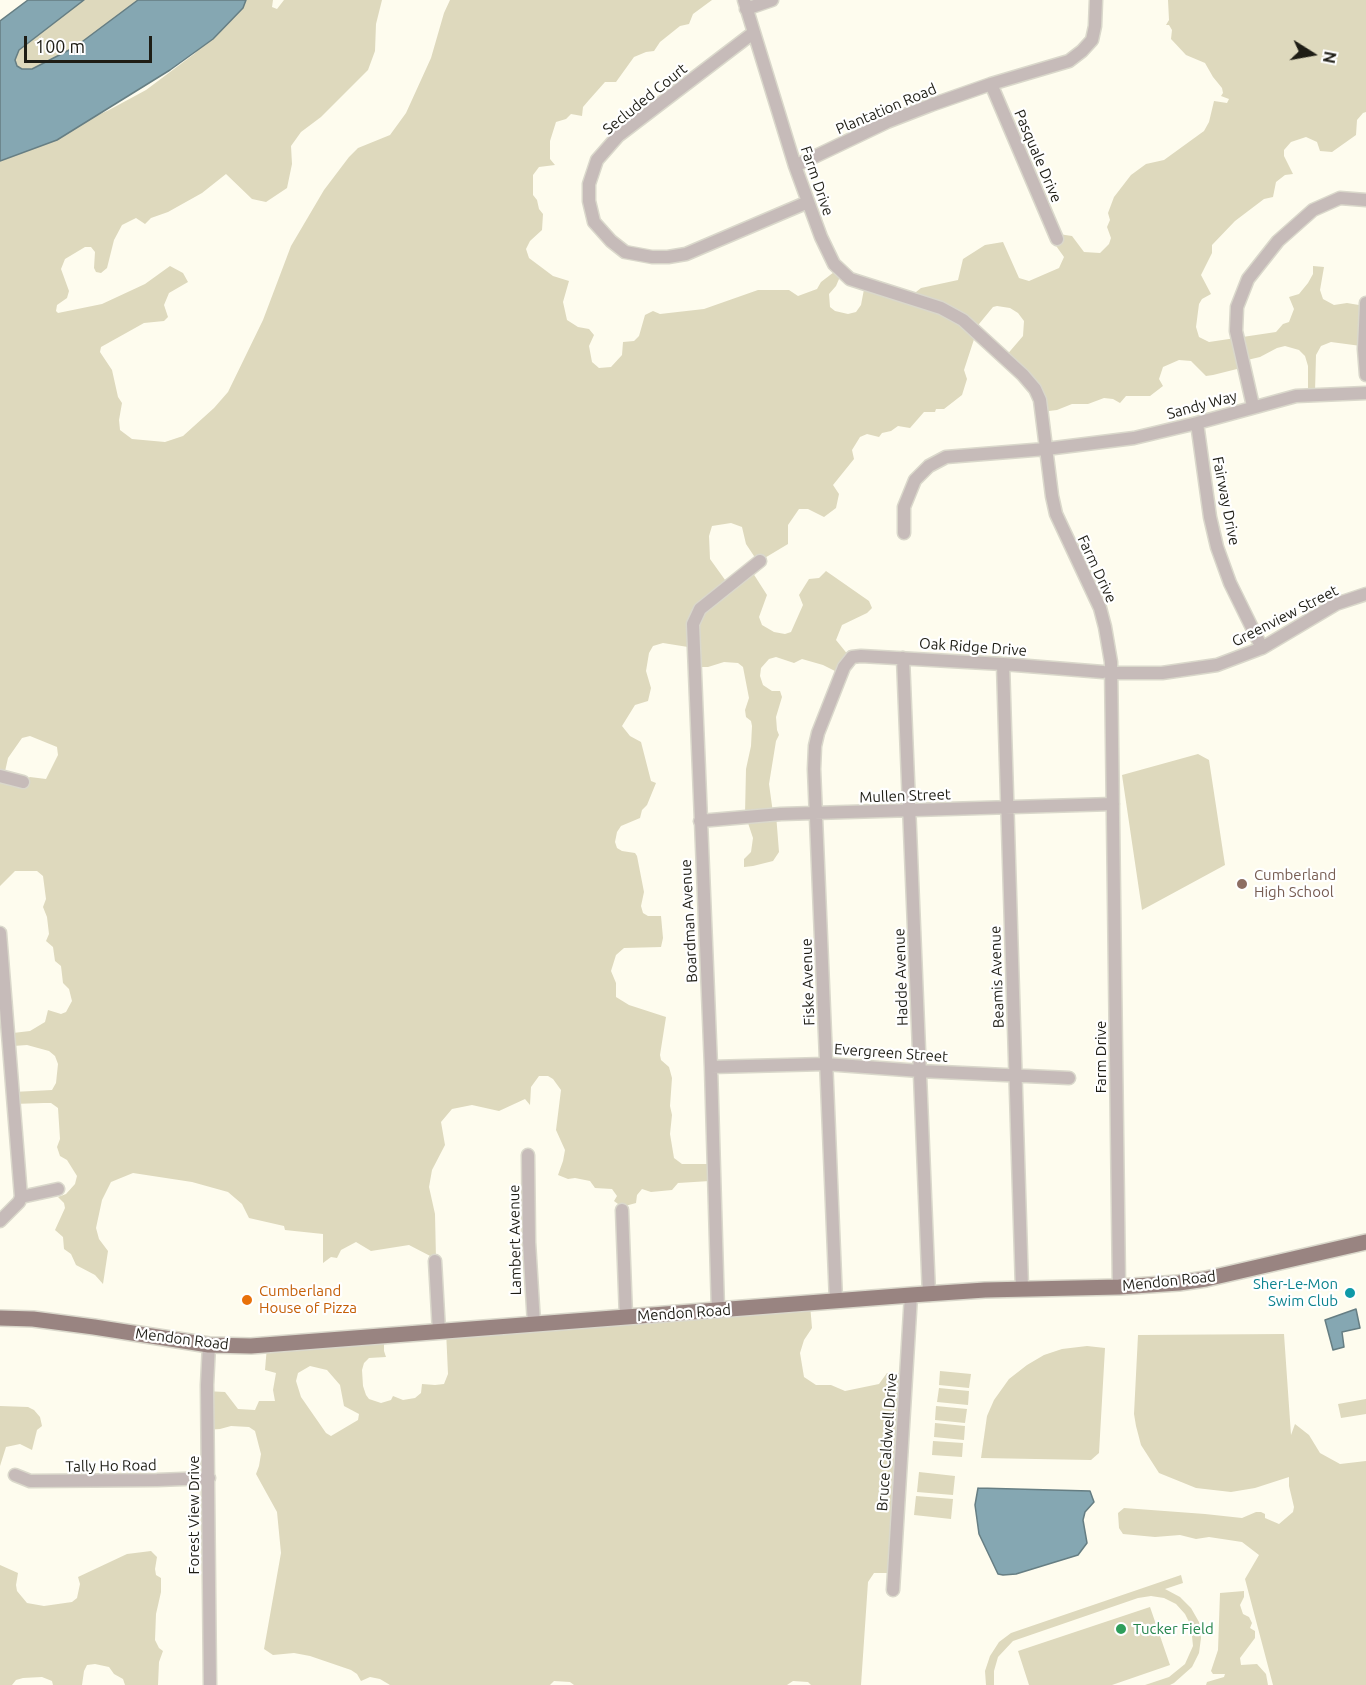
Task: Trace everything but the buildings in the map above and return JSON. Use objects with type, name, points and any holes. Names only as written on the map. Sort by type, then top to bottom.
[{"type":"main road","name":"Mendon Road","points":[[0,1318],[33,1319],[209,1345],[252,1346],[911,1295],[1119,1287],[1206,1279],[1366,1242]]},
{"type":"street","points":[[745,4],[772,0]]},
{"type":"street","name":"Plantation Road","points":[[795,166],[887,123],[991,84],[1069,61],[1092,40],[1096,0]]},
{"type":"street","name":"Farm Drive","points":[[745,4],[795,166],[828,254],[841,272],[850,279],[952,313],[963,320],[1023,375],[1035,389],[1040,400],[1056,514],[1100,608],[1108,639],[1107,672],[1113,804],[1119,1287]]},
{"type":"street","name":"Secluded Court","points":[[753,33],[618,136],[597,160],[589,184],[589,201],[594,222],[611,241],[626,252],[652,257],[668,257],[686,254],[808,202]]},
{"type":"street","name":"Pasquale Drive","points":[[991,84],[1057,239]]},
{"type":"street","points":[[1253,406],[1236,330],[1237,307],[1248,279],[1278,241],[1313,210],[1340,198],[1366,200]]},
{"type":"street","points":[[1366,303],[1364,350],[1366,375]]},
{"type":"street","name":"Sandy Way","points":[[904,533],[904,507],[910,489],[922,472],[937,461],[956,455],[1046,449],[1134,438],[1296,396],[1366,393]]},
{"type":"street","name":"Fairway Drive","points":[[1197,423],[1210,517],[1217,547],[1230,583],[1262,648]]},
{"type":"street","name":"Boardman Avenue","points":[[718,1311],[711,1068],[693,624],[700,609],[760,561]]},
{"type":"street","name":"Greenview Street","points":[[1107,672],[1162,673],[1217,665],[1262,648],[1336,604],[1366,594]]},
{"type":"street","name":"Oak Ridge Drive","points":[[844,667],[852,657],[903,658],[1107,672]]},
{"type":"street","name":"Hadde Avenue","points":[[903,658],[929,1295]]},
{"type":"street","name":"Beamis Avenue","points":[[1003,664],[1022,1289]]},
{"type":"street","name":"Fiske Avenue","points":[[836,1301],[814,769],[815,746],[823,718],[844,667]]},
{"type":"street","points":[[0,776],[23,782]]},
{"type":"street","name":"Mullen Street","points":[[700,821],[782,814],[910,812],[1113,804]]},
{"type":"street","points":[[0,933],[21,1197],[0,1221]]},
{"type":"street","name":"Evergreen Street","points":[[711,1068],[825,1064],[1069,1078]]},
{"type":"street","name":"Lambert Avenue","points":[[528,1155],[529,1242],[534,1324]]},
{"type":"street","points":[[21,1197],[58,1189]]},
{"type":"street","points":[[622,1210],[626,1317]]},
{"type":"street","points":[[435,1261],[439,1332]]},
{"type":"street","name":"Bruce Caldwell Drive","points":[[893,1590],[911,1295]]},
{"type":"street","name":"Forest View Drive","points":[[209,1345],[207,1386],[210,1685]]},
{"type":"street","name":"Tally Ho Road","points":[[15,1475],[30,1481],[209,1478]]},
{"type":"shaded area","points":[[84,0],[141,0],[88,40],[42,65],[16,71],[11,61],[19,50],[52,21]]},
{"type":"shaded area","points":[[239,0],[273,0],[272,7],[277,9],[284,0],[382,0],[376,24],[375,51],[368,70],[321,117],[301,132],[291,146],[292,164],[287,188],[266,202],[252,199],[226,174],[202,193],[168,212],[151,218],[145,224],[136,218],[122,225],[114,240],[107,268],[101,273],[96,272],[94,268],[95,252],[91,247],[85,247],[65,259],[61,269],[69,291],[67,298],[57,305],[58,313],[102,304],[145,284],[170,266],[183,273],[188,282],[169,293],[164,305],[168,317],[164,321],[144,323],[101,347],[100,352],[112,370],[118,397],[122,403],[120,430],[132,439],[165,442],[183,436],[228,392],[263,320],[291,246],[324,190],[358,148],[390,135],[406,113],[431,58],[450,0],[712,0],[693,14],[689,24],[680,26],[660,42],[654,51],[634,57],[616,82],[605,82],[583,107],[582,116],[571,114],[566,119],[556,122],[550,141],[550,159],[555,165],[539,167],[533,175],[533,195],[543,214],[542,230],[530,241],[526,249],[529,258],[553,276],[569,281],[563,302],[567,320],[578,327],[589,329],[594,335],[589,346],[592,362],[599,368],[611,367],[622,355],[623,342],[634,341],[639,336],[645,315],[653,311],[660,314],[704,309],[758,290],[789,290],[798,296],[817,289],[821,282],[838,269],[842,272],[836,286],[829,294],[830,307],[835,311],[848,314],[856,312],[861,305],[865,284],[911,296],[921,288],[958,280],[963,259],[985,245],[1003,242],[1019,278],[1029,281],[1059,268],[1064,257],[1054,243],[1052,233],[1072,236],[1084,252],[1100,253],[1109,244],[1111,238],[1107,227],[1110,220],[1108,213],[1114,197],[1131,175],[1146,164],[1164,160],[1204,131],[1209,122],[1214,101],[1227,103],[1229,99],[1221,96],[1222,88],[1205,63],[1186,55],[1171,39],[1172,30],[1169,25],[1166,25],[1169,20],[1168,0],[1366,0],[1366,112],[1357,120],[1356,135],[1332,152],[1320,151],[1317,142],[1306,137],[1291,142],[1284,150],[1284,156],[1293,174],[1285,175],[1276,182],[1273,197],[1264,199],[1235,221],[1212,245],[1212,253],[1201,275],[1211,294],[1202,299],[1199,304],[1196,327],[1199,337],[1209,342],[1276,332],[1283,324],[1289,322],[1294,309],[1289,297],[1299,294],[1308,283],[1313,274],[1313,266],[1324,267],[1320,290],[1323,299],[1334,305],[1347,303],[1365,306],[1361,346],[1331,342],[1321,346],[1316,355],[1315,392],[1308,392],[1308,366],[1305,356],[1299,350],[1285,346],[1260,357],[1243,361],[1241,368],[1206,376],[1191,361],[1179,360],[1163,367],[1159,379],[1163,386],[1150,396],[1126,396],[1120,403],[1104,398],[1088,404],[1072,404],[1057,410],[1041,412],[1036,394],[1005,357],[1023,336],[1024,321],[1010,308],[993,307],[979,324],[964,370],[967,379],[962,395],[944,409],[924,412],[910,428],[898,426],[882,433],[879,437],[867,434],[860,437],[852,450],[854,459],[833,485],[839,494],[836,508],[824,517],[808,509],[799,509],[788,525],[788,544],[758,562],[746,544],[742,527],[731,523],[712,526],[709,536],[710,559],[728,584],[751,570],[767,595],[759,617],[762,625],[774,632],[785,634],[791,632],[803,605],[799,595],[809,579],[819,578],[826,571],[869,601],[872,608],[867,613],[842,625],[836,640],[849,656],[839,673],[823,665],[802,659],[794,663],[776,657],[769,659],[761,668],[760,676],[763,685],[772,691],[780,691],[782,697],[776,717],[779,735],[769,784],[773,813],[776,814],[779,852],[773,861],[744,867],[744,859],[751,852],[753,838],[745,814],[746,769],[752,726],[751,721],[746,717],[745,710],[749,698],[743,667],[738,663],[724,662],[708,667],[693,667],[688,647],[663,643],[653,646],[649,653],[646,671],[651,688],[648,701],[635,705],[622,726],[630,736],[641,742],[651,781],[656,783],[640,818],[621,826],[615,842],[617,848],[635,853],[637,856],[644,892],[641,906],[643,913],[648,916],[661,916],[663,938],[661,947],[624,948],[616,955],[611,971],[616,983],[616,997],[629,1005],[666,1017],[660,1055],[661,1060],[669,1067],[672,1078],[670,1134],[674,1158],[682,1164],[712,1164],[710,1181],[678,1183],[672,1190],[651,1192],[642,1189],[637,1195],[636,1203],[625,1206],[614,1201],[617,1196],[612,1189],[595,1188],[590,1181],[568,1179],[558,1175],[565,1150],[556,1130],[561,1090],[553,1079],[548,1076],[539,1076],[531,1087],[530,1105],[525,1099],[499,1111],[472,1105],[452,1109],[441,1122],[445,1145],[432,1170],[429,1187],[435,1214],[436,1259],[409,1245],[371,1251],[356,1242],[341,1250],[337,1258],[331,1257],[323,1263],[323,1234],[285,1230],[284,1226],[249,1218],[242,1204],[228,1192],[192,1182],[133,1173],[111,1182],[102,1200],[96,1228],[99,1239],[108,1251],[103,1284],[95,1275],[76,1265],[71,1254],[64,1249],[63,1237],[55,1230],[65,1208],[64,1203],[58,1197],[66,1194],[75,1184],[77,1176],[67,1160],[60,1156],[57,1147],[60,1139],[58,1108],[51,1103],[13,1104],[13,1092],[52,1090],[56,1083],[58,1064],[55,1056],[49,1051],[27,1045],[13,1046],[13,1033],[30,1031],[45,1022],[48,1010],[61,1014],[66,1012],[72,1001],[69,989],[63,983],[61,966],[55,961],[53,947],[46,941],[49,934],[43,907],[46,899],[43,876],[37,871],[15,871],[0,886],[0,159],[109,110],[146,90],[194,54],[217,30]],"holes":[[[30,736],[57,747],[58,755],[46,779],[30,777],[22,781],[4,776],[8,758],[22,738]]]},
{"type":"shaded area","points":[[1198,754],[1209,760],[1225,865],[1142,910],[1122,775]]},
{"type":"shaded area","points":[[810,1304],[812,1328],[804,1340],[800,1353],[804,1377],[816,1385],[831,1385],[845,1391],[879,1384],[887,1373],[904,1373],[887,1573],[874,1573],[868,1582],[861,1685],[811,1685],[808,1682],[793,1681],[787,1685],[574,1685],[570,1682],[554,1681],[550,1685],[390,1685],[380,1679],[370,1677],[361,1681],[351,1670],[310,1656],[294,1653],[273,1655],[264,1649],[281,1553],[277,1512],[256,1474],[261,1454],[255,1431],[249,1427],[231,1426],[205,1430],[205,1391],[225,1392],[238,1409],[255,1410],[259,1401],[275,1401],[273,1390],[276,1373],[265,1370],[267,1346],[384,1336],[386,1357],[369,1358],[364,1363],[363,1386],[366,1395],[369,1399],[381,1403],[391,1400],[393,1396],[403,1400],[415,1398],[421,1393],[422,1384],[444,1384],[448,1374],[446,1330]],"holes":[[[310,1366],[327,1370],[340,1385],[344,1406],[359,1414],[358,1420],[331,1436],[326,1433],[301,1397],[296,1381],[298,1373]]]},
{"type":"shaded area","points":[[1284,1334],[1291,1435],[1295,1424],[1309,1435],[1320,1453],[1340,1464],[1366,1461],[1366,1685],[1273,1685],[1245,1579],[1259,1555],[1242,1542],[1209,1537],[1196,1539],[1180,1535],[1155,1537],[1123,1534],[1119,1528],[1118,1513],[1124,1508],[1242,1518],[1261,1512],[1265,1514],[1265,1518],[1279,1524],[1293,1512],[1289,1477],[1255,1488],[1231,1492],[1196,1488],[1159,1473],[1141,1445],[1134,1414],[1138,1335]]},
{"type":"shaded area","points":[[1087,1346],[1105,1348],[1099,1453],[1091,1460],[981,1458],[987,1416],[994,1400],[1009,1379],[1044,1355],[1062,1349]]},
{"type":"shaded area","points":[[940,1371],[971,1374],[969,1388],[939,1385]]},
{"type":"shaded area","points":[[939,1388],[969,1391],[968,1405],[937,1402]]},
{"type":"shaded area","points":[[1366,1399],[1366,1414],[1341,1418],[1338,1404]]},
{"type":"shaded area","points":[[0,1406],[28,1407],[40,1417],[42,1426],[37,1430],[32,1450],[20,1444],[6,1447],[0,1466]]},
{"type":"shaded area","points":[[936,1406],[967,1409],[965,1423],[935,1420]]},
{"type":"shaded area","points":[[935,1423],[965,1426],[964,1440],[934,1437]]},
{"type":"shaded area","points":[[933,1441],[963,1443],[962,1457],[932,1455]]},
{"type":"shaded area","points":[[919,1472],[955,1476],[953,1495],[917,1492]]},
{"type":"shaded area","points":[[916,1496],[953,1499],[951,1519],[914,1515]]},
{"type":"shaded area","points":[[151,1551],[157,1557],[156,1575],[161,1578],[155,1640],[163,1651],[159,1662],[158,1685],[125,1685],[123,1679],[114,1674],[109,1667],[95,1664],[87,1665],[82,1685],[53,1685],[52,1681],[42,1677],[23,1678],[16,1680],[12,1685],[0,1685],[0,1565],[18,1573],[17,1591],[27,1603],[44,1606],[72,1602],[77,1598],[80,1584],[78,1577],[127,1554]]},
{"type":"shaded area","points":[[1181,1575],[1183,1583],[1165,1589],[1180,1597],[1191,1608],[1199,1622],[1201,1638],[1199,1653],[1192,1667],[1174,1683],[1145,1685],[1169,1677],[1185,1664],[1193,1646],[1191,1626],[1185,1614],[1176,1604],[1164,1598],[1151,1596],[1138,1598],[1013,1641],[998,1657],[994,1671],[994,1685],[986,1685],[985,1671],[990,1656],[999,1642],[1011,1633]]},
{"type":"shaded area","points":[[1244,1591],[1240,1605],[1243,1614],[1249,1617],[1252,1623],[1250,1628],[1255,1631],[1255,1638],[1240,1658],[1241,1665],[1257,1664],[1266,1674],[1268,1685],[1206,1685],[1207,1682],[1224,1677],[1225,1674],[1213,1674],[1211,1671],[1218,1650],[1220,1593]]},
{"type":"shaded area","name":"Tucker Field","points":[[1150,1607],[1170,1665],[1112,1685],[1029,1685],[1018,1651]]},
{"type":"water","points":[[28,0],[84,0],[19,50],[15,60],[17,66],[22,69],[32,69],[75,47],[138,0],[246,0],[243,8],[213,39],[170,70],[57,140],[0,161],[0,21]]},
{"type":"water","points":[[1356,1309],[1360,1328],[1342,1332],[1344,1347],[1333,1350],[1325,1320]]},
{"type":"water","points":[[978,1488],[1090,1491],[1094,1502],[1085,1512],[1083,1520],[1087,1543],[1078,1555],[1016,1574],[998,1574],[979,1534],[975,1505]]},
{"type":"place","name":"Cumberland High School","points":[[1242,884]]},
{"type":"place","name":"Sher-Le-Mon Swim Club","points":[[1350,1293]]},
{"type":"place","name":"Cumberland House of Pizza","points":[[247,1300]]},
{"type":"place","name":"Tucker Field","points":[[1121,1629]]}]
